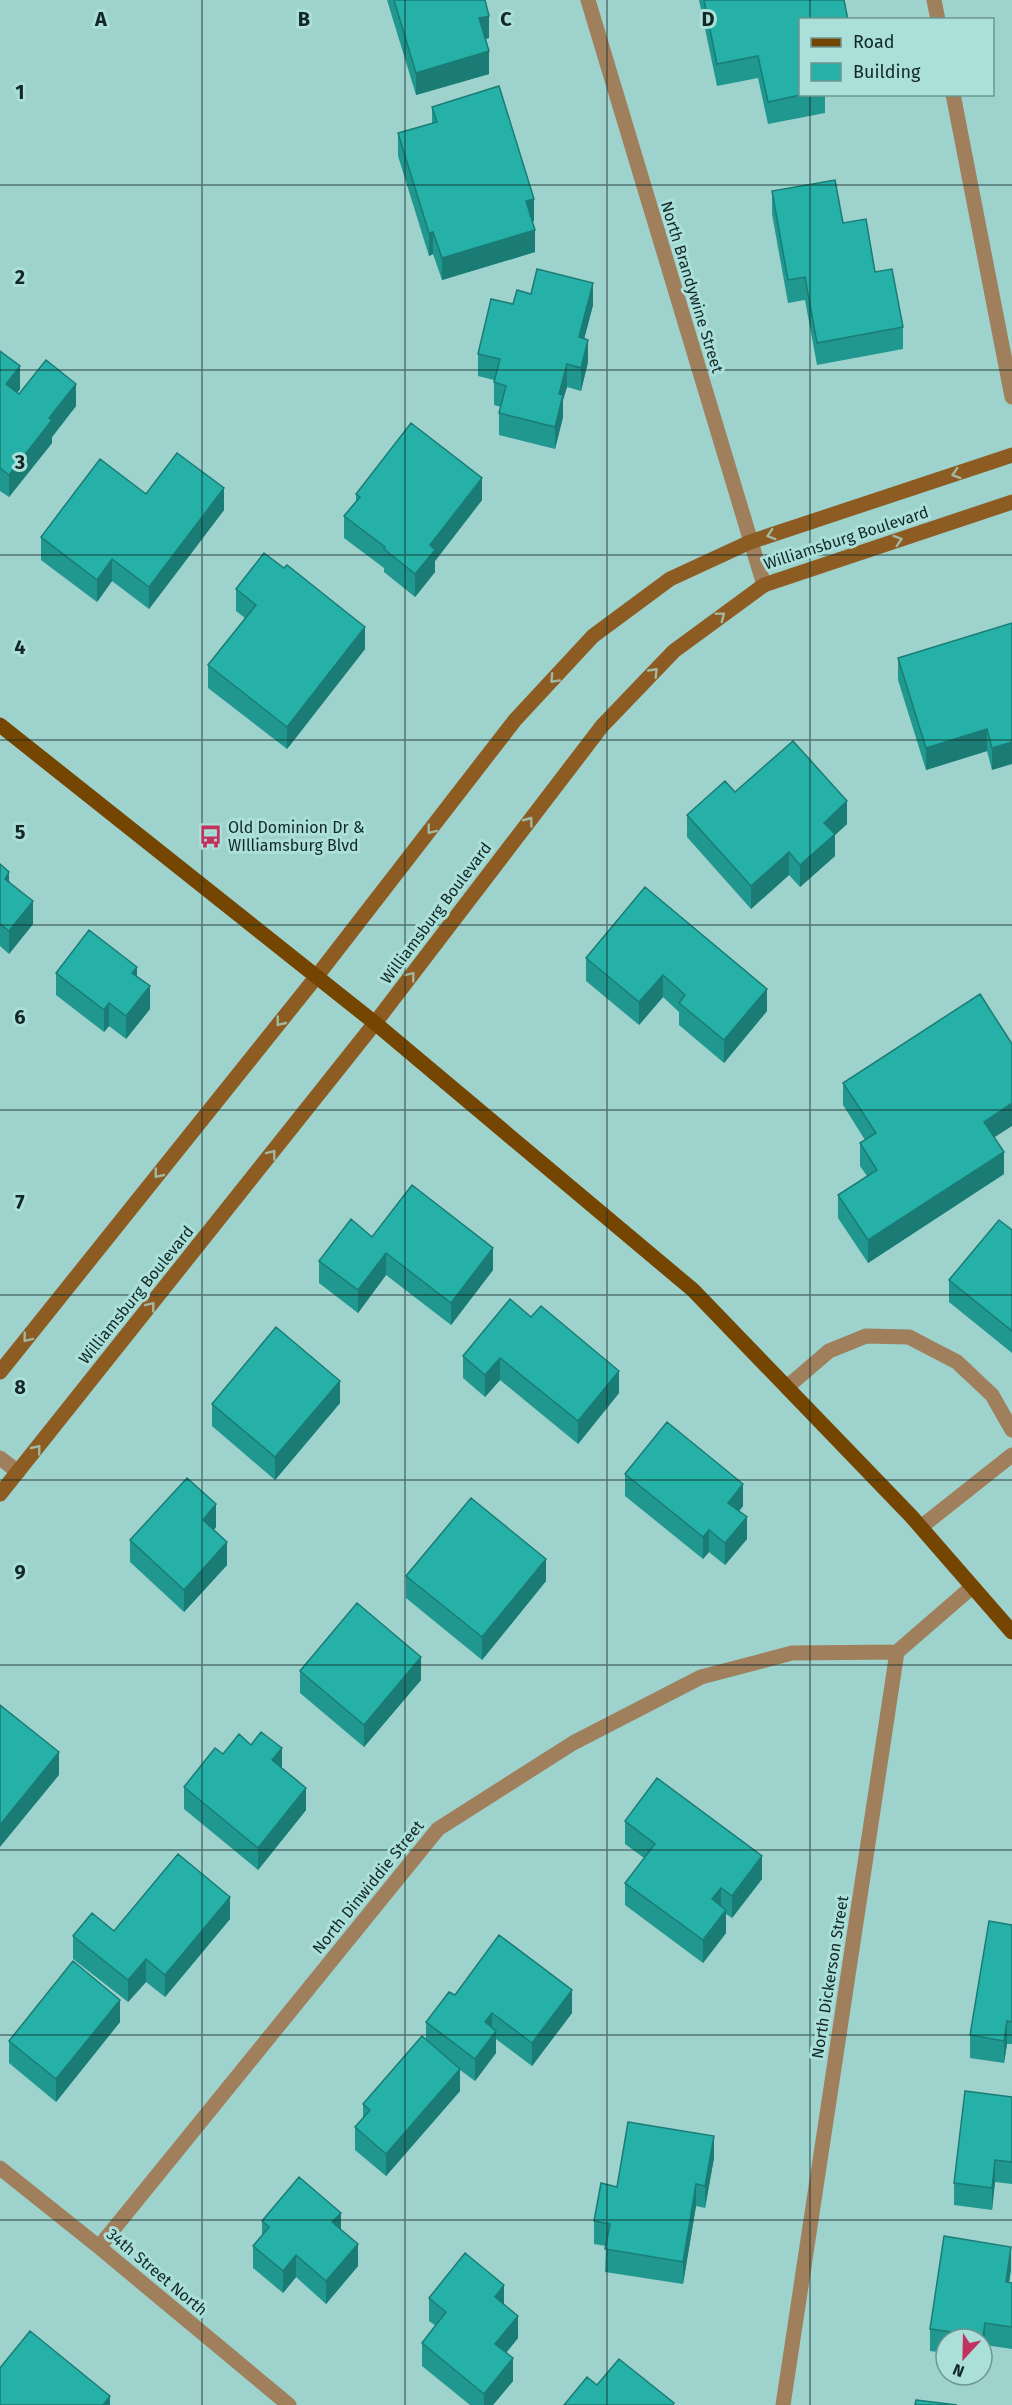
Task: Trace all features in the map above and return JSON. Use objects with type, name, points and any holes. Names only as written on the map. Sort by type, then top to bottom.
[{"type":"main road","name":"Williamsburg Boulevard","points":[[0,1372],[317,976],[515,720],[593,636],[670,579],[750,542],[1012,455]]},
{"type":"main road","name":"Williamsburg Boulevard","points":[[0,1494],[375,1023],[602,726],[674,651],[764,585],[1012,502]]},
{"type":"main road","points":[[0,725],[375,1023],[693,1290],[921,1527],[1012,1632]]},
{"type":"street","name":"North Brandywine Street","points":[[588,0],[764,585]]},
{"type":"street","points":[[934,0],[938,18]]},
{"type":"street","points":[[953,96],[1012,397]]},
{"type":"street","points":[[787,1387],[829,1351],[866,1336],[909,1337],[957,1362],[992,1395],[1012,1430]]},
{"type":"street","points":[[921,1527],[1012,1455]]},
{"type":"street","points":[[0,1458],[18,1472]]},
{"type":"street","points":[[897,1652],[972,1587]]},
{"type":"street","name":"North Dinwiddie Street","points":[[99,2247],[438,1829],[573,1743],[701,1677],[792,1653],[897,1652]]},
{"type":"street","name":"North Dickerson Street","points":[[783,2405],[897,1652]]},
{"type":"street","name":"34th Street North","points":[[0,2168],[289,2405]]},
{"type":"building","points":[[394,0],[485,0],[489,16],[479,18],[489,51],[416,73]]},
{"type":"building","points":[[704,0],[844,0],[848,18],[799,18],[799,95],[768,102],[758,56],[717,64]]},
{"type":"building","points":[[499,86],[534,199],[526,201],[535,230],[442,258],[433,232],[429,233],[398,133],[437,122],[432,107]]},
{"type":"building","points":[[835,180],[843,223],[866,219],[875,272],[892,269],[903,327],[817,343],[805,277],[788,280],[772,191]]},
{"type":"building","points":[[537,269],[593,283],[579,337],[588,340],[581,368],[567,364],[559,394],[563,395],[555,427],[499,413],[506,386],[494,382],[500,359],[478,354],[491,299],[513,304],[517,290],[531,294]]},
{"type":"building","points":[[0,351],[20,366],[6,384],[19,394],[46,360],[76,384],[49,418],[52,420],[9,475],[0,468]]},
{"type":"building","points":[[411,423],[482,478],[430,545],[435,550],[415,574],[384,549],[385,547],[344,516],[360,497],[356,494]]},
{"type":"building","points":[[177,453],[224,488],[149,587],[112,559],[97,580],[41,537],[100,459],[146,494]]},
{"type":"building","points":[[264,553],[284,568],[287,565],[365,627],[287,727],[208,665],[256,605],[236,589]]},
{"type":"building","points":[[1012,623],[1012,742],[992,748],[987,729],[926,748],[898,658]]},
{"type":"building","points":[[793,741],[847,801],[824,823],[835,834],[800,865],[789,852],[751,886],[687,815],[725,781],[735,792]]},
{"type":"building","points":[[0,864],[9,872],[5,879],[33,901],[9,931],[0,924]]},
{"type":"building","points":[[645,887],[767,989],[724,1040],[679,1003],[685,995],[663,975],[639,1002],[586,958]]},
{"type":"building","points":[[89,930],[137,967],[132,973],[150,986],[126,1016],[109,1003],[104,1010],[56,973]]},
{"type":"building","points":[[980,994],[1012,1044],[1012,1103],[984,1122],[1004,1152],[868,1240],[838,1195],[877,1170],[860,1143],[876,1133],[843,1083]]},
{"type":"building","points":[[412,1185],[493,1248],[451,1303],[386,1253],[358,1290],[319,1261],[351,1219],[372,1237]]},
{"type":"building","points":[[999,1220],[1012,1230],[1012,1331],[949,1280]]},
{"type":"building","points":[[510,1299],[531,1317],[541,1306],[619,1371],[578,1421],[500,1358],[485,1375],[463,1356]]},
{"type":"building","points":[[276,1327],[340,1381],[275,1457],[212,1404]]},
{"type":"building","points":[[667,1422],[743,1484],[728,1503],[747,1517],[725,1543],[709,1530],[703,1537],[625,1474]]},
{"type":"building","points":[[187,1478],[216,1504],[203,1520],[227,1542],[184,1590],[130,1540]]},
{"type":"building","points":[[471,1498],[546,1559],[482,1637],[406,1576]]},
{"type":"building","points":[[357,1603],[421,1657],[364,1725],[300,1671]]},
{"type":"building","points":[[0,1705],[59,1752],[0,1825]]},
{"type":"building","points":[[261,1732],[282,1748],[272,1760],[306,1788],[258,1848],[184,1787],[215,1748],[223,1754],[239,1734],[251,1745]]},
{"type":"building","points":[[657,1778],[762,1856],[732,1896],[721,1888],[712,1899],[726,1910],[703,1940],[625,1883],[655,1844],[625,1821]]},
{"type":"building","points":[[178,1854],[230,1897],[165,1975],[146,1959],[128,1980],[73,1936],[92,1913],[114,1931]]},
{"type":"building","points":[[989,1921],[1012,1925],[1012,2022],[1007,2021],[1004,2041],[970,2035]]},
{"type":"building","points":[[499,1935],[572,1990],[532,2043],[492,2013],[485,2022],[496,2031],[475,2059],[426,2022],[449,1992],[455,1995]]},
{"type":"building","points":[[73,1961],[120,2000],[56,2079],[9,2041]]},
{"type":"building","points":[[422,2036],[460,2069],[386,2154],[355,2127],[370,2110],[363,2104]]},
{"type":"building","points":[[965,2091],[1012,2097],[1012,2162],[995,2160],[992,2188],[954,2183]]},
{"type":"building","points":[[628,2122],[714,2136],[705,2186],[696,2184],[683,2262],[605,2249],[610,2224],[594,2221],[601,2183],[617,2187]]},
{"type":"building","points":[[299,2177],[341,2213],[332,2222],[358,2244],[326,2281],[296,2255],[283,2271],[253,2246],[269,2227],[262,2221]]},
{"type":"building","points":[[944,2236],[1011,2247],[1006,2282],[1012,2283],[1012,2327],[985,2323],[984,2327],[934,2327],[934,2330],[930,2329]]},
{"type":"building","points":[[465,2253],[504,2285],[495,2297],[518,2316],[495,2344],[513,2358],[484,2394],[422,2343],[446,2312],[429,2298]]},
{"type":"building","points":[[30,2331],[110,2396],[103,2405],[0,2405],[0,2368]]},
{"type":"building","points":[[619,2359],[674,2403],[673,2405],[564,2405],[587,2377],[597,2385]]},
{"type":"building","points":[[916,2400],[957,2405],[915,2405]]},
{"type":"place","name":"Old Dominion Dr & WIlliamsburg Blvd","points":[[210,836]]}]
